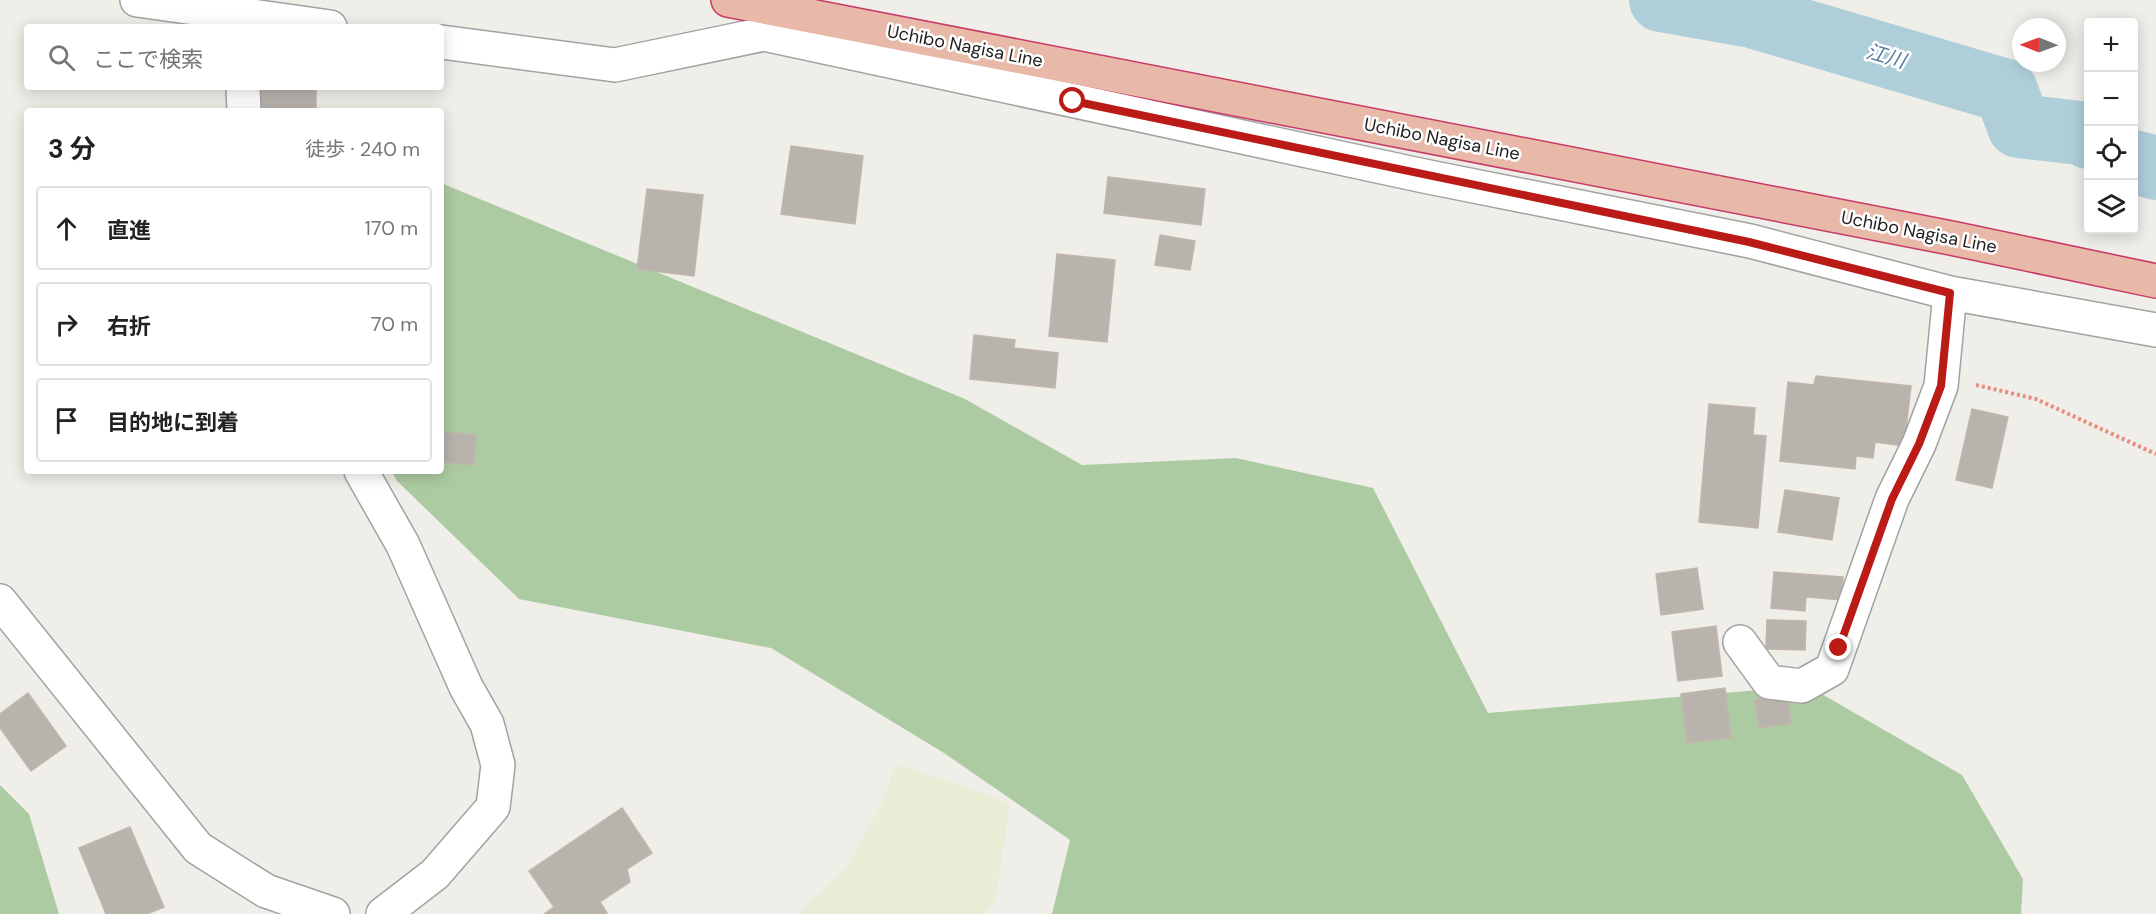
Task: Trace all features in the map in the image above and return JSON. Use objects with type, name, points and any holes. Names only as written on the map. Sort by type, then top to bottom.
[{"type":"highway","name":"Uchibo Nagisa Line","points":[[728,0],[1939,236],[2156,281]]},
{"type":"street","points":[[137,0],[309,24]]},
{"type":"street","points":[[444,42],[615,65],[764,34],[1424,176],[1749,242],[1950,293],[2156,330]]},
{"type":"street","points":[[243,90],[244,108]]},
{"type":"street","points":[[1740,642],[1769,682],[1802,686],[1832,669],[1892,499],[1919,444],[1943,376],[1950,293]]},
{"type":"street","points":[[363,474],[403,545],[466,687],[487,724],[498,765],[493,807],[435,874],[383,914]]},
{"type":"street","points":[[0,601],[198,848],[266,891],[333,914]]},
{"type":"path","points":[[1943,376],[2036,399],[2156,454]]},
{"type":"green space","points":[[444,184],[965,399],[1082,465],[1236,458],[1373,488],[1488,713],[1808,686],[1962,775],[2023,879],[2021,914],[1052,914],[1070,840],[944,753],[771,648],[519,599],[397,481],[394,474],[444,474]]},
{"type":"green space","points":[[896,765],[959,784],[1010,804],[995,903],[982,914],[798,914],[848,866],[881,805]]},
{"type":"green space","points":[[0,785],[29,814],[59,914],[0,914]]},
{"type":"building","points":[[262,90],[316,90],[316,108],[261,108]]},
{"type":"building","points":[[791,146],[863,156],[855,224],[781,214]]},
{"type":"building","points":[[1108,177],[1205,189],[1201,225],[1104,213]]},
{"type":"building","points":[[647,189],[703,195],[694,276],[637,269]]},
{"type":"building","points":[[1160,235],[1195,241],[1190,270],[1155,265]]},
{"type":"building","points":[[1057,254],[1115,260],[1107,342],[1049,336]]},
{"type":"building","points":[[974,335],[1015,340],[1014,348],[1058,353],[1055,388],[970,379]]},
{"type":"building","points":[[1816,376],[1911,386],[1904,446],[1875,442],[1873,458],[1856,456],[1855,469],[1780,461],[1788,382],[1814,385]]},
{"type":"building","points":[[1709,404],[1755,408],[1753,435],[1766,436],[1758,528],[1699,522]]},
{"type":"building","points":[[1972,409],[2008,417],[1992,488],[1956,480]]},
{"type":"building","points":[[444,432],[476,435],[474,465],[444,462]]},
{"type":"building","points":[[1785,490],[1839,498],[1832,540],[1778,532]]},
{"type":"building","points":[[1697,568],[1703,609],[1661,615],[1656,574]]},
{"type":"building","points":[[1774,572],[1843,577],[1842,600],[1806,597],[1805,611],[1771,608]]},
{"type":"building","points":[[1767,620],[1806,621],[1805,650],[1766,649]]},
{"type":"building","points":[[1716,626],[1722,676],[1678,681],[1672,632]]},
{"type":"building","points":[[1725,688],[1731,737],[1687,743],[1681,694]]},
{"type":"building","points":[[28,693],[66,746],[31,771],[0,728],[0,714]]},
{"type":"building","points":[[1787,695],[1791,723],[1759,728],[1755,700]]},
{"type":"building","points":[[622,808],[652,853],[627,869],[630,882],[600,902],[607,913],[544,914],[554,907],[529,871]]},
{"type":"building","points":[[130,827],[164,907],[147,914],[106,914],[79,848]]},
{"type":"waterway","name":"江川","points":[[1661,0],[1752,16],[2006,91],[2019,126],[2084,135]]},
{"type":"waterway","name":"江川","points":[[2138,163],[2156,168]]},
{"type":"route","points":[[1073,101],[1749,242],[1950,293],[1941,386],[1919,444],[1892,499],[1839,648]]}]
